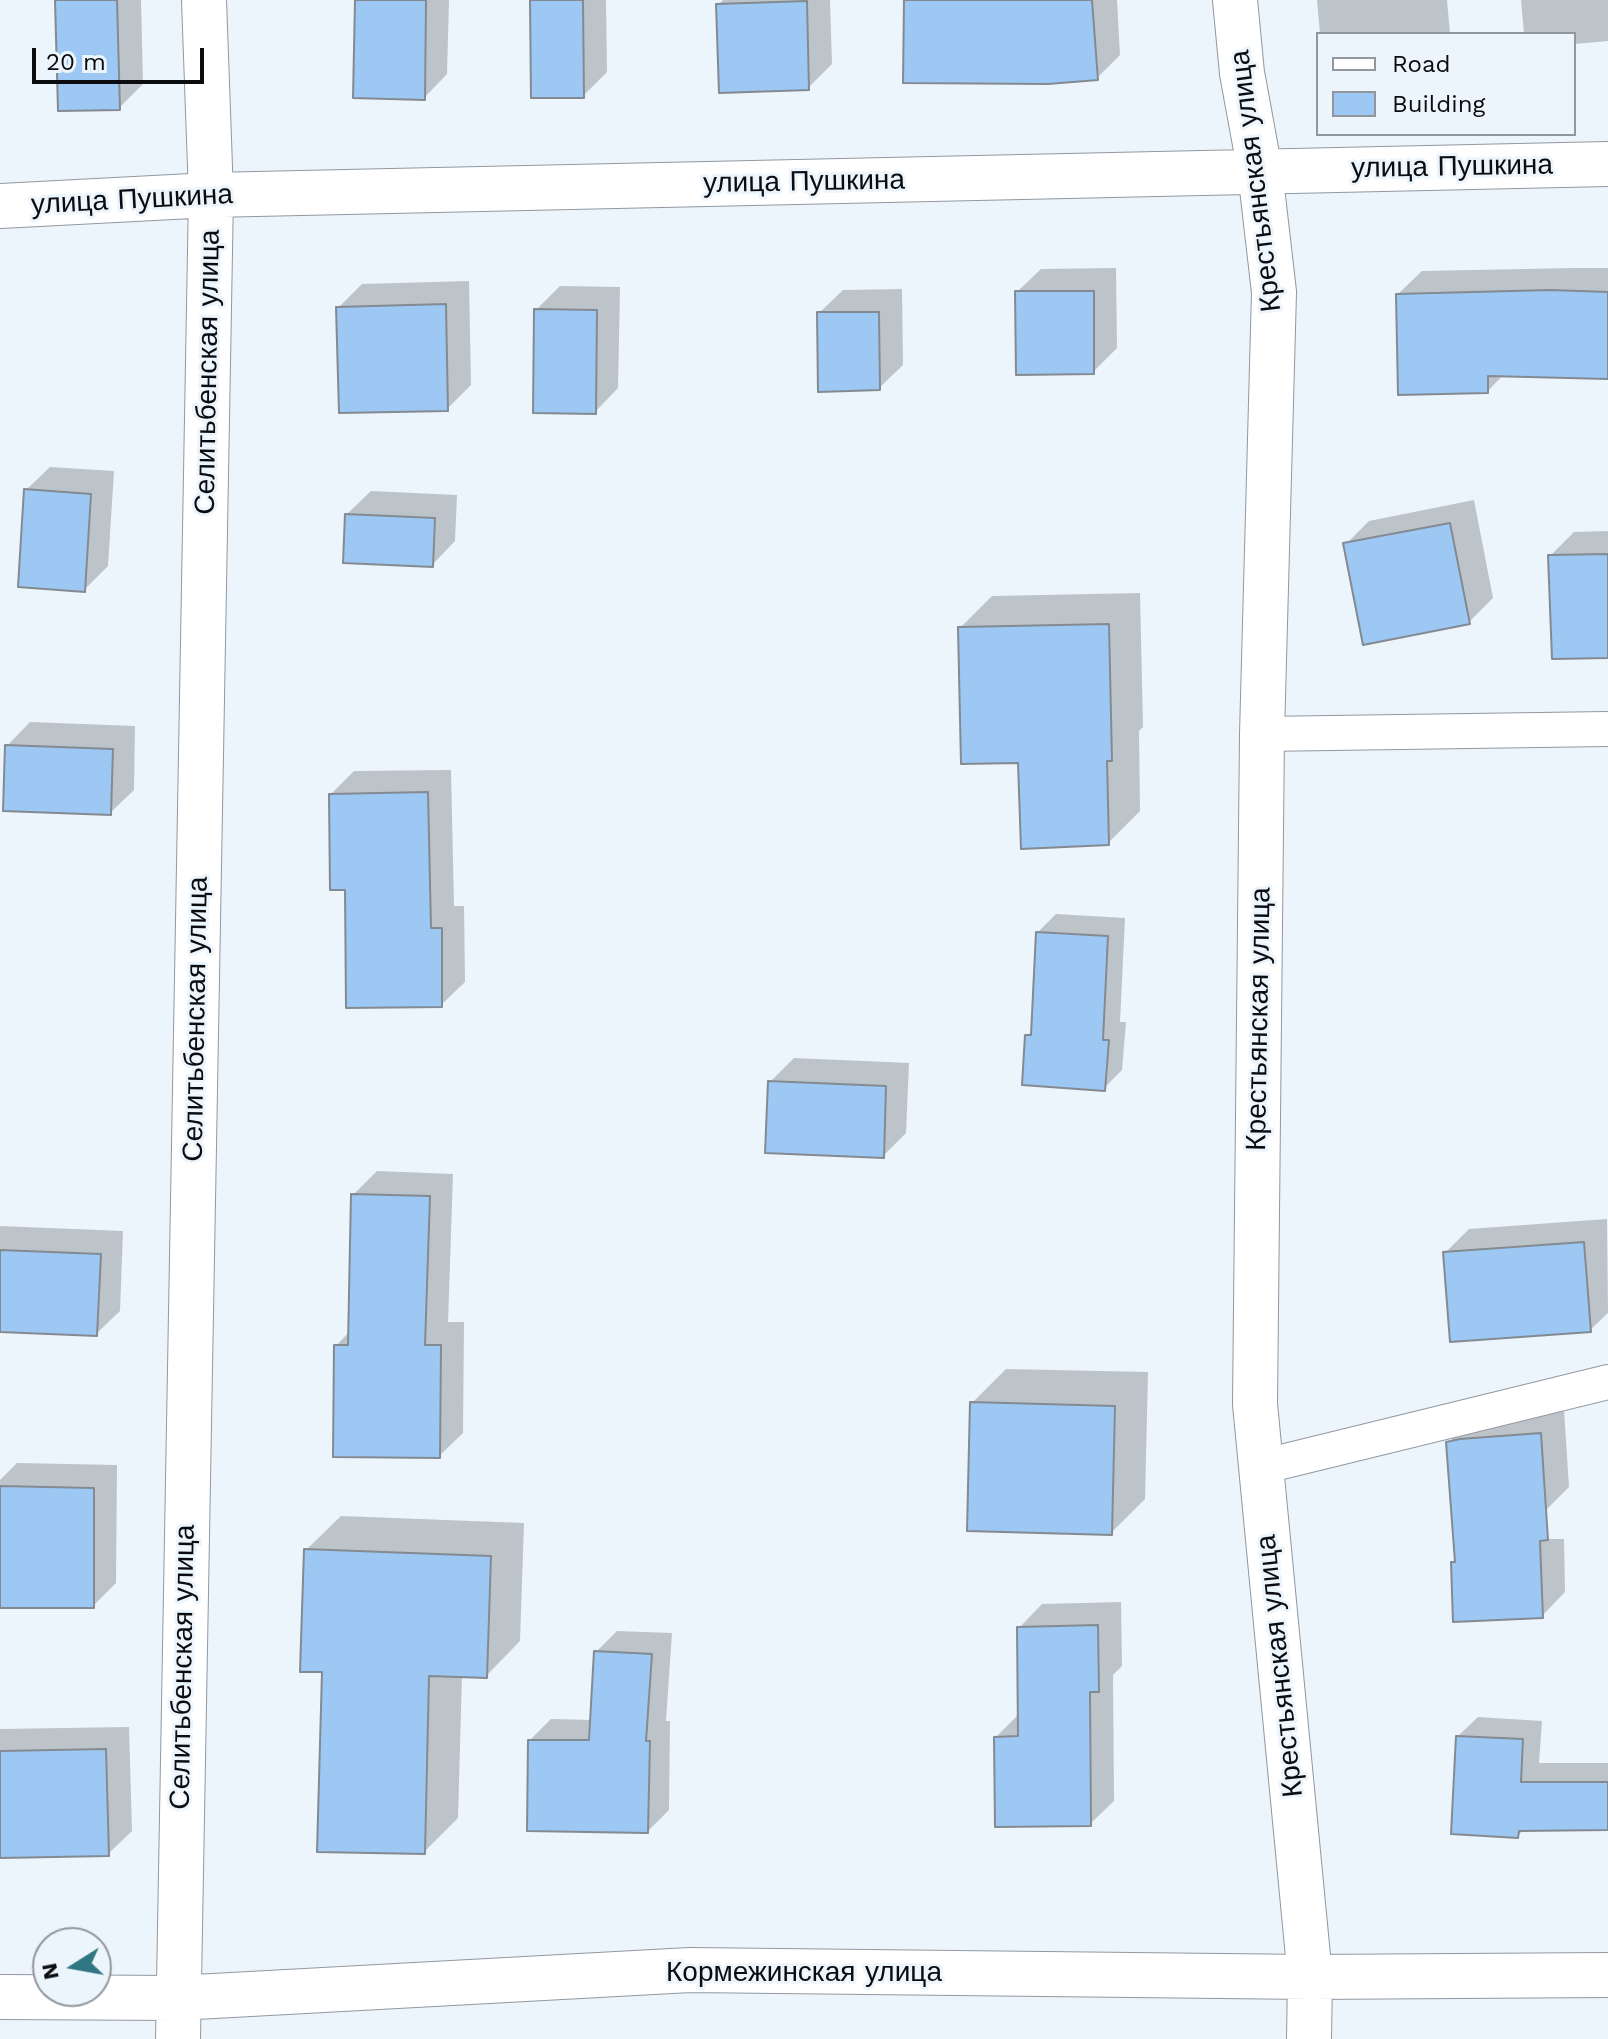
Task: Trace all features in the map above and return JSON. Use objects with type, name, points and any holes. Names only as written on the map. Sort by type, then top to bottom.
[{"type":"street","name":"Селитьбенская улица","points":[[177,2018],[211,195],[204,0]]},
{"type":"street","name":"Крестьянская улица","points":[[1235,0],[1242,73],[1260,171],[1274,292],[1262,734],[1255,1404],[1310,1977],[1309,2039]]},
{"type":"street","name":"улица Пушкина","points":[[0,206],[211,195],[1608,164]]},
{"type":"street","name":"Кормежинская улица","points":[[0,1997],[177,2018],[690,1970],[1310,1977],[1608,1975]]},
{"type":"lane","points":[[1262,734],[1608,729]]},
{"type":"lane","points":[[1261,1467],[1608,1382]]},
{"type":"building","points":[[55,0],[117,0],[120,110],[58,111]]},
{"type":"building","points":[[355,0],[426,0],[425,100],[353,98]]},
{"type":"building","points":[[530,0],[583,0],[584,98],[531,98]]},
{"type":"building","points":[[904,0],[1092,0],[1098,80],[1048,84],[903,83]]},
{"type":"building","points":[[807,1],[809,90],[719,93],[716,4]]},
{"type":"building","points":[[1550,290],[1608,292],[1608,379],[1488,376],[1488,393],[1398,395],[1396,294]]},
{"type":"building","points":[[1015,291],[1094,291],[1094,374],[1016,375]]},
{"type":"building","points":[[446,304],[448,411],[339,413],[336,307]]},
{"type":"building","points":[[534,309],[597,310],[596,414],[533,413]]},
{"type":"building","points":[[817,312],[879,312],[880,390],[818,392]]},
{"type":"building","points":[[24,489],[91,494],[85,592],[18,587]]},
{"type":"building","points":[[345,514],[435,518],[433,567],[343,563]]},
{"type":"building","points":[[1450,523],[1470,624],[1363,645],[1343,543]]},
{"type":"building","points":[[1608,554],[1608,658],[1552,659],[1548,555]]},
{"type":"building","points":[[1109,624],[1112,761],[1107,761],[1109,845],[1021,849],[1018,763],[961,764],[958,627]]},
{"type":"building","points":[[5,745],[113,749],[111,815],[3,811]]},
{"type":"building","points":[[428,792],[431,928],[442,928],[442,1007],[346,1008],[345,890],[330,890],[329,794]]},
{"type":"building","points":[[1036,932],[1108,936],[1103,1040],[1109,1040],[1105,1091],[1022,1085],[1025,1035],[1031,1035]]},
{"type":"building","points":[[768,1081],[886,1086],[884,1158],[765,1153]]},
{"type":"building","points":[[351,1194],[430,1196],[425,1345],[441,1345],[440,1458],[333,1457],[334,1345],[348,1345]]},
{"type":"building","points":[[1584,1242],[1591,1332],[1450,1342],[1443,1252]]},
{"type":"building","points":[[0,1250],[101,1254],[97,1336],[0,1332]]},
{"type":"building","points":[[970,1402],[1115,1406],[1112,1535],[967,1531]]},
{"type":"building","points":[[1541,1433],[1548,1540],[1540,1541],[1543,1618],[1453,1622],[1451,1562],[1455,1562],[1446,1442]]},
{"type":"building","points":[[0,1486],[94,1488],[94,1608],[0,1608]]},
{"type":"building","points":[[304,1549],[491,1556],[487,1678],[429,1676],[425,1854],[317,1852],[322,1672],[300,1672]]},
{"type":"building","points":[[1098,1625],[1099,1692],[1090,1692],[1091,1826],[995,1827],[994,1737],[1018,1736],[1017,1627]]},
{"type":"building","points":[[594,1651],[652,1654],[646,1741],[650,1741],[648,1833],[527,1831],[528,1740],[589,1740]]},
{"type":"building","points":[[1456,1736],[1523,1739],[1521,1782],[1608,1782],[1608,1830],[1519,1831],[1518,1838],[1451,1834]]},
{"type":"building","points":[[106,1749],[109,1856],[0,1858],[0,1751]]}]
